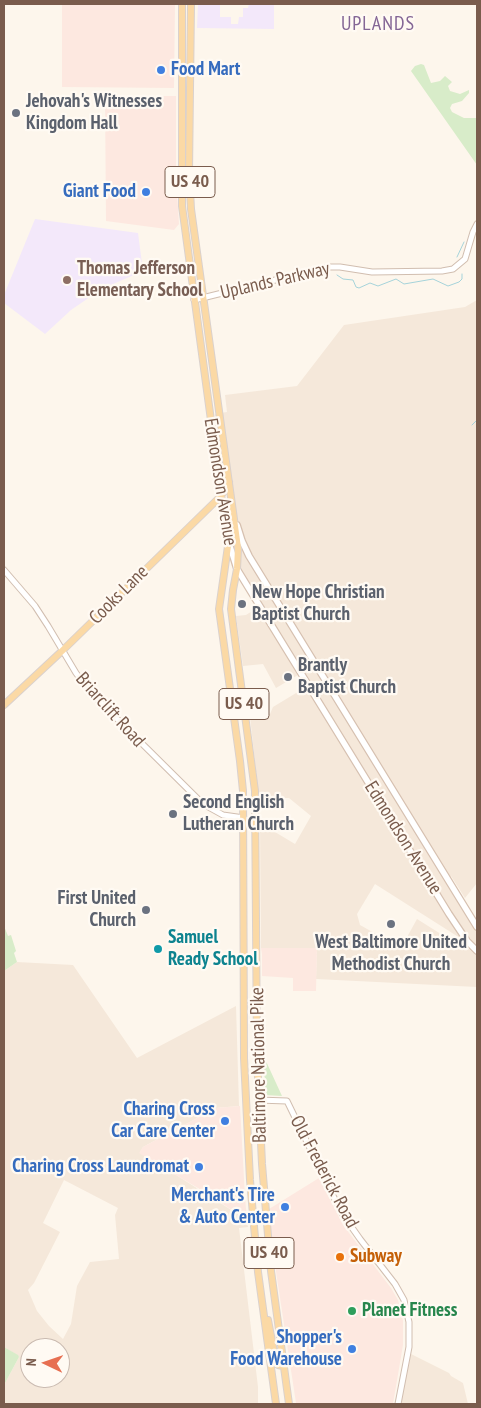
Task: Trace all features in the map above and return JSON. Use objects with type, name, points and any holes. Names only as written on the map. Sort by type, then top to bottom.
[{"type":"main road","name":"Edmondson Avenue","points":[[182,4],[181,193],[227,536],[238,569],[449,914],[467,941],[477,951]]},
{"type":"main road","name":"Edmondson Avenue","points":[[191,4],[190,193],[234,516],[249,556],[477,927]]},
{"type":"main road","name":"Cooks Lane","points":[[4,706],[221,496],[229,482]]},
{"type":"main road","name":"Baltimore National Pike","points":[[234,516],[238,548],[238,569],[233,590],[232,615],[252,759],[255,801],[258,1100],[267,1230],[283,1366],[290,1404]]},
{"type":"main road","name":"Baltimore National Pike","points":[[227,536],[228,554],[220,592],[219,610],[240,761],[244,818],[245,1089],[250,1180],[258,1272],[276,1404]]},
{"type":"main road","points":[[258,1272],[275,1359],[278,1365],[283,1366]]},
{"type":"street","name":"Uplands Parkway","points":[[194,300],[328,267],[372,272],[442,271],[453,269],[465,259],[477,224]]},
{"type":"street","name":"Briarclift Road","points":[[4,570],[35,606],[82,683],[92,694],[203,804],[223,815],[244,818]]},
{"type":"street","name":"Old Frederick Road","points":[[258,1100],[287,1101],[341,1212],[395,1284],[404,1300],[409,1322],[409,1346],[398,1404]]},
{"type":"shaded area","points":[[62,4],[175,4],[174,88],[62,87]]},
{"type":"shaded area","points":[[198,4],[220,4],[220,17],[231,17],[231,24],[238,24],[239,17],[243,17],[243,8],[248,8],[249,4],[274,4],[274,29],[197,28]]},
{"type":"shaded area","points":[[105,96],[176,96],[176,177],[179,224],[174,230],[106,221]]},
{"type":"shaded area","name":"Thomas Jefferson Elementary School","points":[[35,219],[138,233],[143,271],[104,288],[90,297],[71,310],[45,334],[4,303],[4,295]]},
{"type":"shaded area","points":[[477,300],[477,883],[465,898],[451,876],[450,878],[477,920],[477,950],[461,936],[460,938],[375,884],[357,914],[360,925],[401,948],[417,919],[460,946],[469,949],[477,956],[477,987],[316,979],[317,948],[261,948],[260,823],[295,844],[311,816],[289,798],[259,798],[250,717],[270,714],[273,707],[306,687],[435,895],[293,665],[298,675],[276,688],[263,664],[243,666],[236,616],[246,615],[257,608],[240,581],[215,414],[227,412],[225,395],[297,386],[344,325],[465,307]]},
{"type":"shaded area","points":[[261,948],[317,948],[316,991],[293,991],[293,978],[262,976]]},
{"type":"shaded area","points":[[17,962],[73,965],[137,1058],[236,1006],[239,1106],[216,1108],[143,1147],[140,1152],[247,1220],[248,1227],[239,1228],[258,1387],[258,1404],[4,1404],[4,1385],[19,1357],[4,1347],[4,971]],"holes":[[[64,1180],[118,1208],[115,1215],[119,1259],[90,1262],[77,1286],[71,1324],[64,1338],[70,1338],[70,1388],[20,1388],[20,1338],[62,1338],[37,1311],[28,1290],[34,1283],[60,1232],[43,1223]]]},
{"type":"shaded area","points":[[240,1106],[247,1220],[139,1153],[143,1147],[216,1108]]},
{"type":"shaded area","points":[[319,1178],[343,1225],[398,1300],[403,1321],[403,1345],[393,1404],[296,1403],[275,1265],[269,1209]]},
{"type":"shaded area","points":[[411,1354],[449,1373],[463,1383],[468,1404],[402,1404],[402,1393]]},
{"type":"green space","points":[[424,65],[431,83],[440,81],[445,76],[452,82],[448,86],[450,91],[460,94],[469,90],[469,93],[462,101],[452,104],[450,108],[452,112],[464,118],[477,118],[477,165],[411,71],[415,66]]},
{"type":"green space","points":[[4,926],[8,936],[11,935],[17,962],[4,971]]},
{"type":"green space","points":[[265,1059],[282,1096],[265,1095]]},
{"type":"green space","points":[[4,1347],[19,1357],[4,1385]]},
{"type":"waterway","points":[[457,257],[464,242]]},
{"type":"waterway","points":[[337,275],[343,279],[353,280],[356,287],[359,288],[370,283],[378,286],[396,279],[404,284],[433,279],[448,286],[459,282],[462,279],[462,274]]},
{"type":"waterway","points":[[472,425],[477,420]]},
{"type":"place","name":"Food Mart","points":[[161,70]]},
{"type":"place","name":"Jehovah's Witnesses Kingdom Hall","points":[[16,113]]},
{"type":"place","name":"Giant Food","points":[[146,192]]},
{"type":"place","name":"Thomas Jefferson Elementary School","points":[[67,280]]},
{"type":"place","name":"New Hope Christian Baptist Church","points":[[242,604]]},
{"type":"place","name":"Brantly Baptist Church","points":[[288,677]]},
{"type":"place","name":"Second English Lutheran Church","points":[[173,814]]},
{"type":"place","name":"First United Church","points":[[146,910]]},
{"type":"place","name":"West Baltimore United Methodist Church","points":[[391,924]]},
{"type":"place","name":"Samuel Ready School","points":[[158,949]]},
{"type":"place","name":"Charing Cross Car Care Center","points":[[225,1121]]},
{"type":"place","name":"Charing Cross Laundromat","points":[[199,1167]]},
{"type":"place","name":"Merchant's Tire & Auto Center","points":[[285,1207]]},
{"type":"place","name":"Subway","points":[[340,1257]]},
{"type":"place","name":"Planet Fitness","points":[[352,1311]]},
{"type":"place","name":"Shopper's Food Warehouse","points":[[352,1349]]},
{"type":"district","name":"UPLANDS","points":[[378,24]]}]
